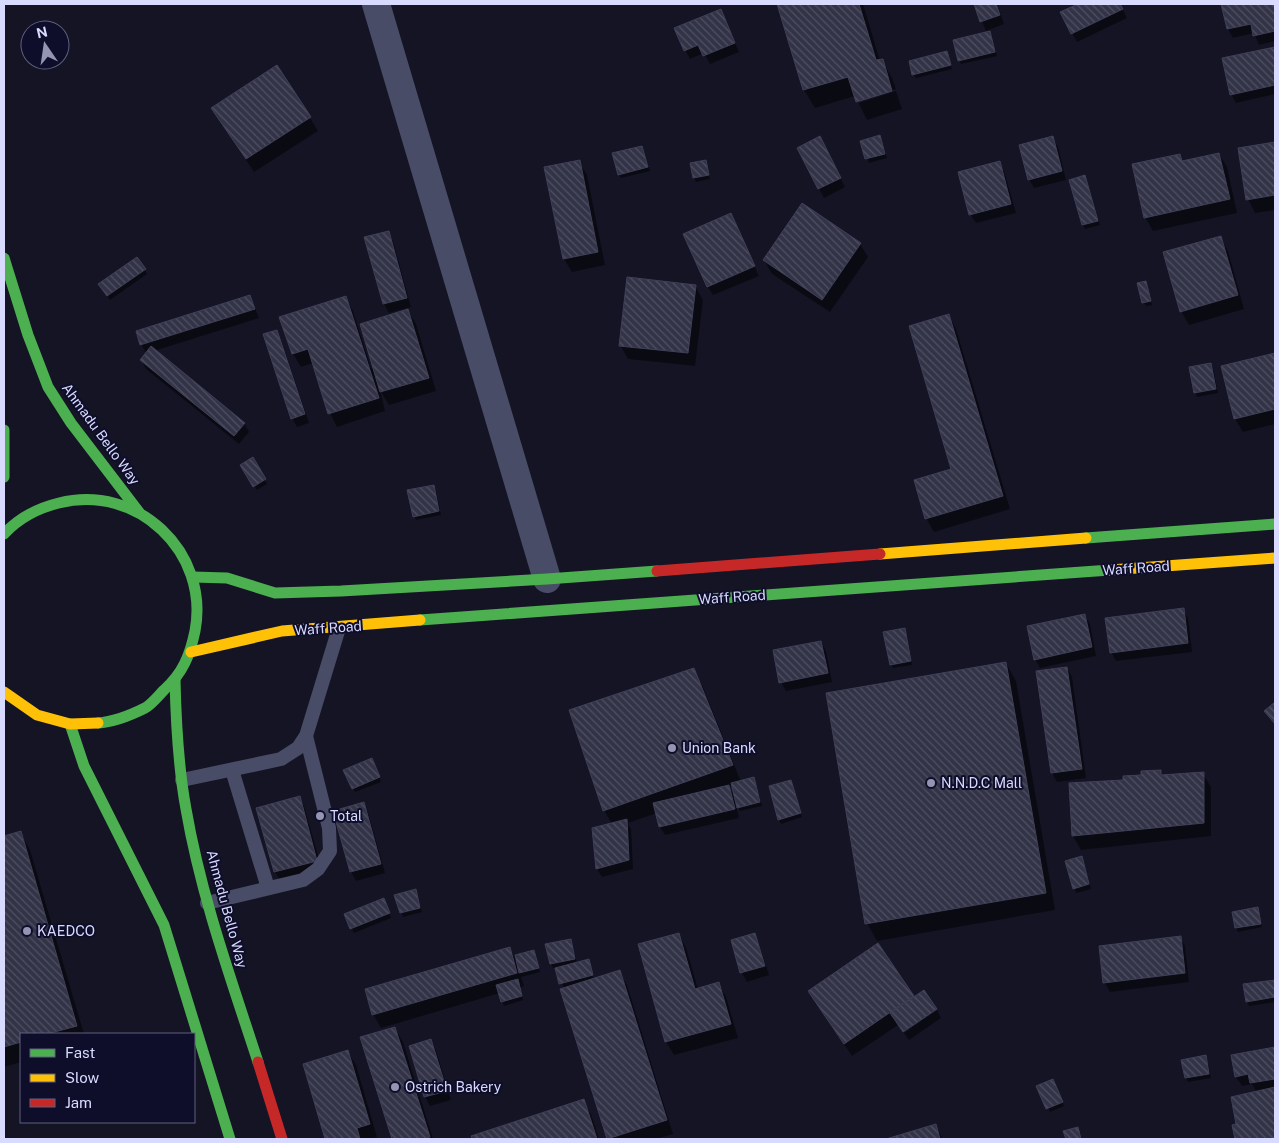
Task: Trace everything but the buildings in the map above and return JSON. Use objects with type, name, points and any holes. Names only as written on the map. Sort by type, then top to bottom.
[{"type":"street","points":[[376,4],[547,579]]},
{"type":"street","name":"Ahmadu Bello Way","points":[[4,258],[28,336],[48,387],[71,423],[139,512]]},
{"type":"street","points":[[4,430],[4,476]]},
{"type":"street","points":[[4,534],[13,524],[42,507],[74,499],[107,501],[139,512],[158,526],[175,543],[193,577],[198,615],[191,652],[175,680],[146,707],[110,722],[70,724],[37,715],[8,704],[4,705]]},
{"type":"street","points":[[193,577],[227,578],[275,593],[341,591],[547,579],[1275,524]]},
{"type":"street","name":"Waff Road","points":[[191,652],[282,631],[1275,558]]},
{"type":"street","name":"Ahmadu Bello Way","points":[[175,680],[178,739],[186,809],[208,903],[282,1139]]},
{"type":"street","points":[[4,692],[37,715]]},
{"type":"street","points":[[70,724],[84,766],[164,926],[230,1139]]},
{"type":"lane","points":[[182,780],[281,759],[298,748],[306,736],[339,628]]},
{"type":"lane","points":[[208,903],[303,880],[318,869],[330,851],[329,828],[306,736]]},
{"type":"lane","points":[[232,770],[268,888]]},
{"type":"traffic: fast","points":[[4,258],[28,335],[48,387],[71,423],[139,512]]},
{"type":"traffic: fast","points":[[4,430],[4,477]]},
{"type":"traffic: fast","points":[[4,534],[29,514],[59,503],[88,500],[115,503],[140,514],[162,530],[179,551],[191,575],[197,602],[195,631],[191,648],[181,670],[171,684],[148,706],[122,718],[98,723]]},
{"type":"traffic: fast","points":[[1086,538],[1275,524]]},
{"type":"traffic: fast","points":[[420,620],[1110,570]]},
{"type":"traffic: fast","points":[[193,577],[227,578],[275,593],[341,591],[657,571]]},
{"type":"traffic: fast","points":[[175,680],[179,761],[192,841],[208,905],[258,1062]]},
{"type":"traffic: fast","points":[[70,724],[84,766],[164,925],[230,1139]]},
{"type":"traffic: slow","points":[[880,554],[1086,538]]},
{"type":"traffic: slow","points":[[1110,570],[1275,558]]},
{"type":"traffic: slow","points":[[191,652],[282,631],[420,620]]},
{"type":"traffic: slow","points":[[4,692],[37,715],[70,724],[98,723]]},
{"type":"traffic: jam","points":[[657,571],[880,554]]},
{"type":"traffic: jam","points":[[258,1062],[282,1139]]},
{"type":"place","name":"Union Bank","points":[[672,748]]},
{"type":"place","name":"N.N.D.C Mall","points":[[931,783]]},
{"type":"place","name":"Total","points":[[320,816]]},
{"type":"place","name":"KAEDCO","points":[[27,931]]},
{"type":"place","name":"Ostrich Bakery","points":[[395,1087]]}]
